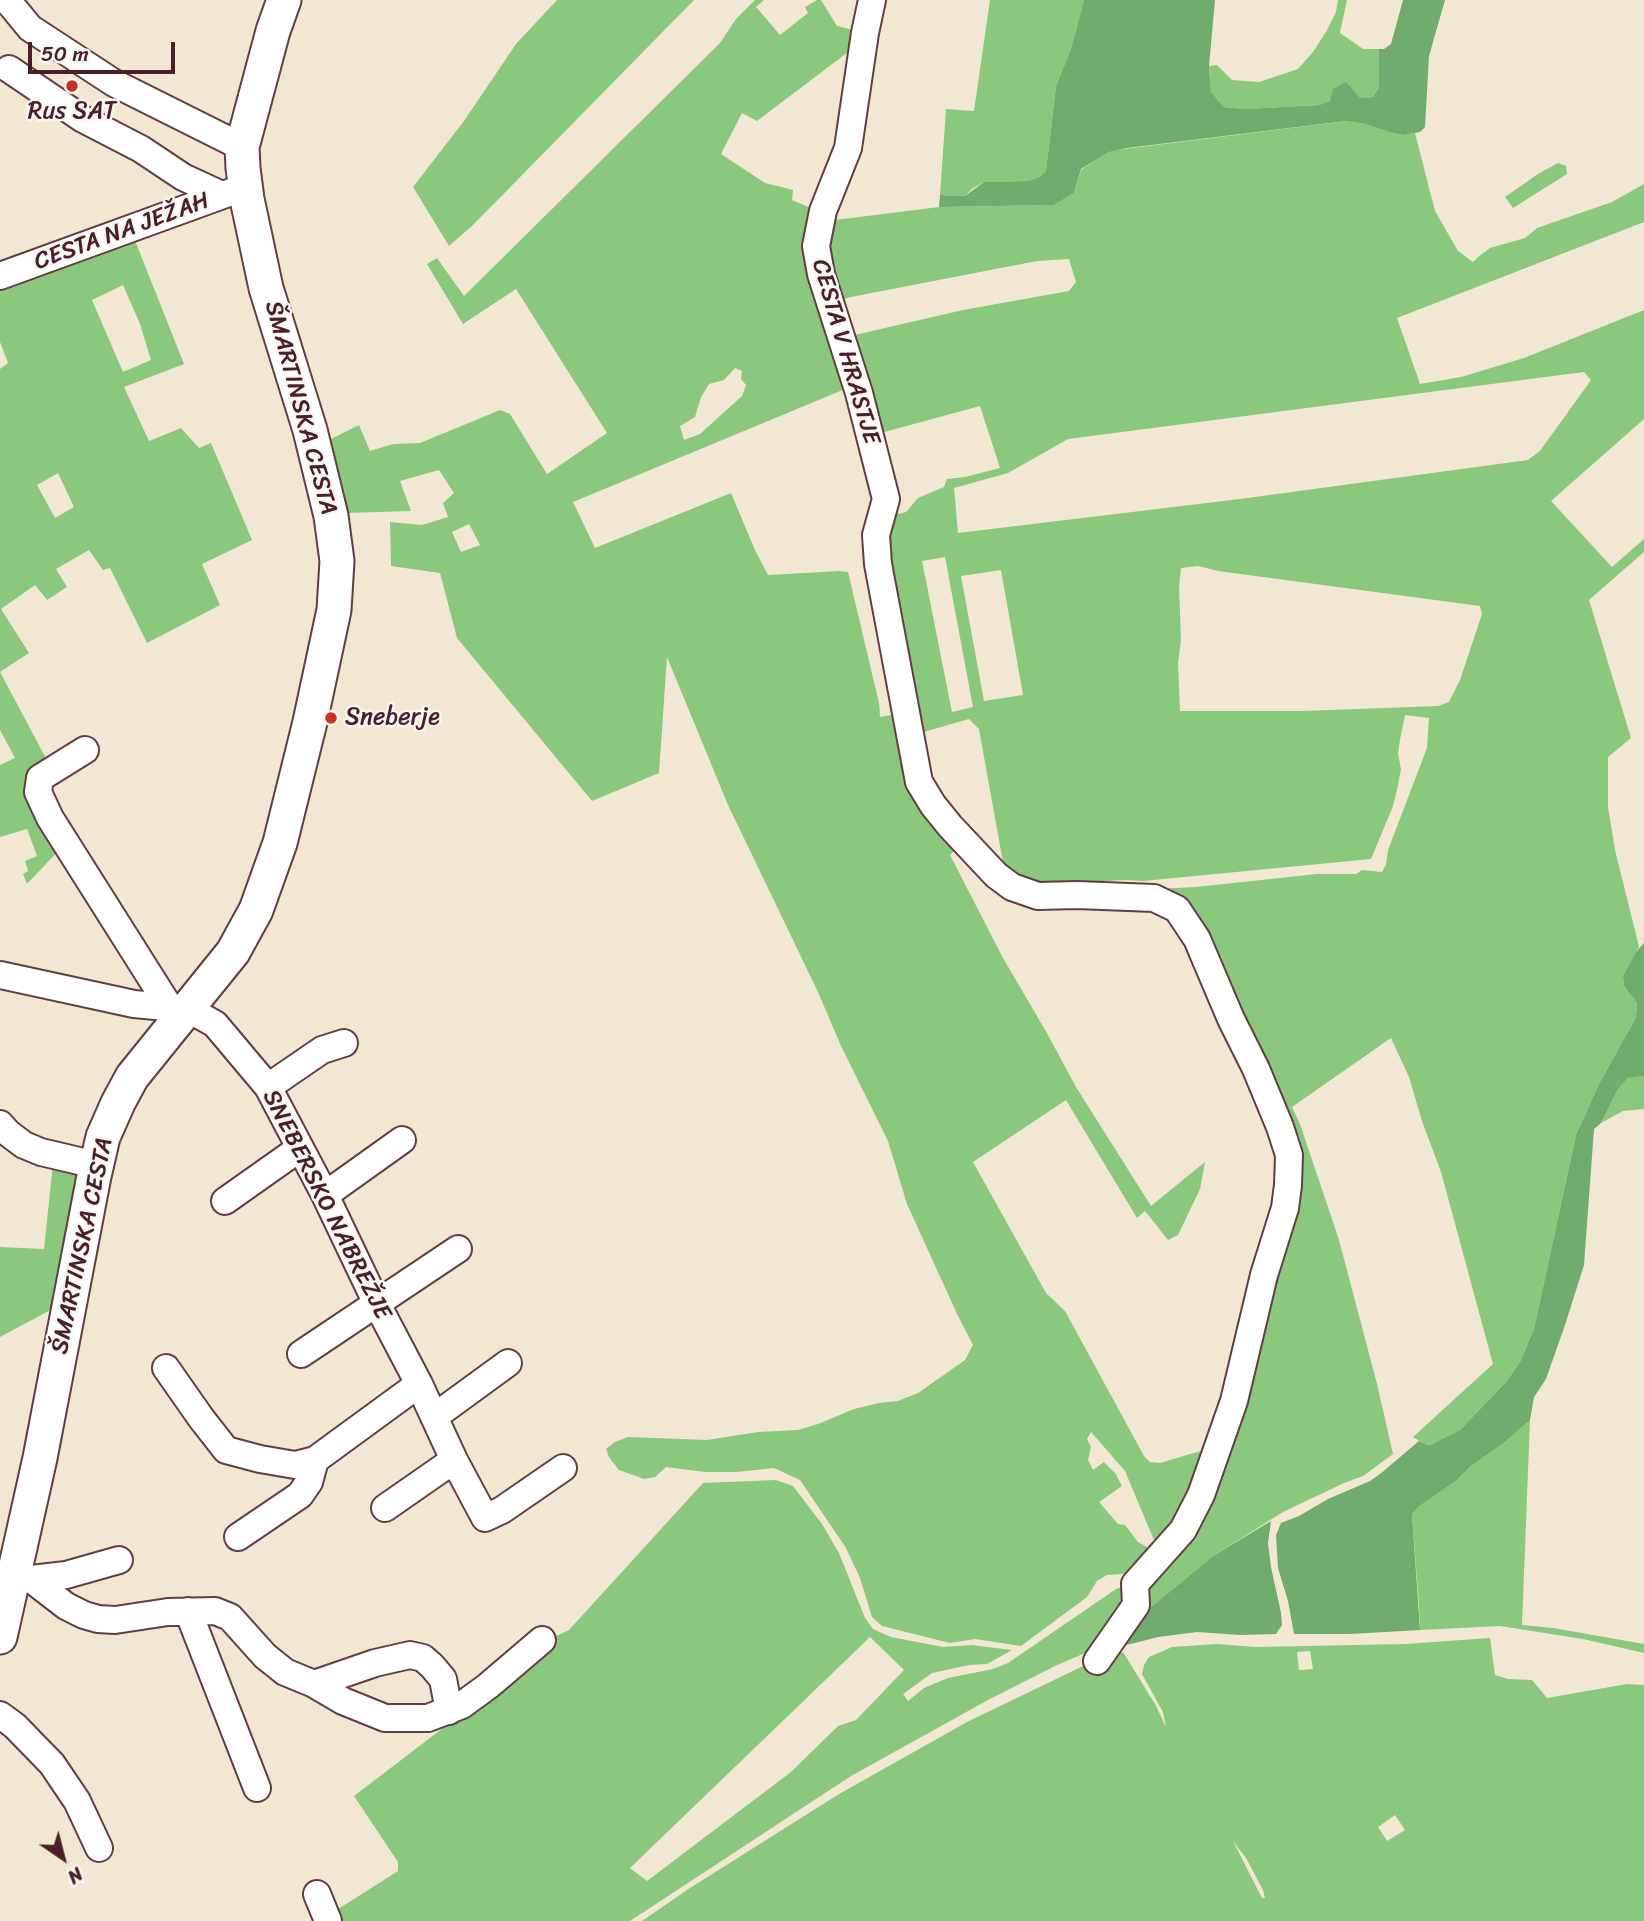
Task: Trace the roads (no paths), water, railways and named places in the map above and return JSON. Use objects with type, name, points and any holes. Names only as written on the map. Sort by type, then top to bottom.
[{"type":"main road","name":"ŠMARTINSKA CESTA","points":[[0,1637],[23,1576],[40,1458],[103,1137],[132,1077],[179,1009],[233,953],[256,910],[281,838],[334,610],[337,561],[331,516],[310,429],[234,191],[242,148],[273,31],[284,0]]},
{"type":"street","points":[[7,0],[30,28],[114,83],[242,148]]},
{"type":"street","name":"CESTA V HRASTJE","points":[[872,0],[848,148],[823,211],[816,246],[821,274],[859,393],[886,499],[876,535],[878,564],[919,782],[950,826],[996,875],[1012,887],[1038,896],[1154,898],[1177,909],[1197,939],[1280,1127],[1289,1155],[1285,1208],[1264,1275],[1234,1401],[1201,1495],[1183,1530],[1135,1584],[1136,1605],[1097,1661]]},
{"type":"street","points":[[9,69],[83,119],[141,149],[183,177],[234,191]]},
{"type":"street","name":"CESTA NA JEŽAH","points":[[0,276],[234,191]]},
{"type":"street","points":[[85,750],[40,778],[38,792],[50,818],[179,1009]]},
{"type":"street","points":[[0,975],[134,1003],[179,1009]]},
{"type":"street","name":"SNEBERSKO NABREŽJE","points":[[179,1009],[215,1024],[268,1087],[325,1195],[485,1518],[502,1510],[563,1468]]},
{"type":"street","points":[[268,1087],[322,1050],[344,1043]]},
{"type":"street","points":[[0,1124],[24,1145],[41,1152],[96,1165]]},
{"type":"street","points":[[325,1195],[402,1140]]},
{"type":"street","points":[[225,1201],[300,1148]]},
{"type":"street","points":[[301,1354],[458,1249]]},
{"type":"street","points":[[434,1417],[508,1363]]},
{"type":"street","points":[[166,1368],[226,1450],[295,1465],[315,1460],[419,1384]]},
{"type":"street","points":[[238,1537],[300,1495],[309,1482],[315,1460]]},
{"type":"street","points":[[385,1508],[454,1460]]},
{"type":"street","points":[[23,1576],[66,1575],[119,1560]]},
{"type":"street","points":[[23,1576],[66,1606],[98,1619],[215,1611],[230,1618],[265,1656],[285,1672],[314,1684],[342,1701],[385,1718],[428,1718],[462,1705],[542,1640]]},
{"type":"street","points":[[188,1611],[257,1788]]},
{"type":"street","points":[[314,1684],[375,1663],[410,1655],[423,1658],[443,1679],[449,1711]]},
{"type":"street","points":[[0,1715],[15,1726],[52,1764],[77,1801],[99,1848]]},
{"type":"street","points":[[317,1894],[328,1921]]},
{"type":"place","name":"Rus SAT","points":[[72,86]]},
{"type":"place","name":"Sneberje","points":[[331,718]]}]
